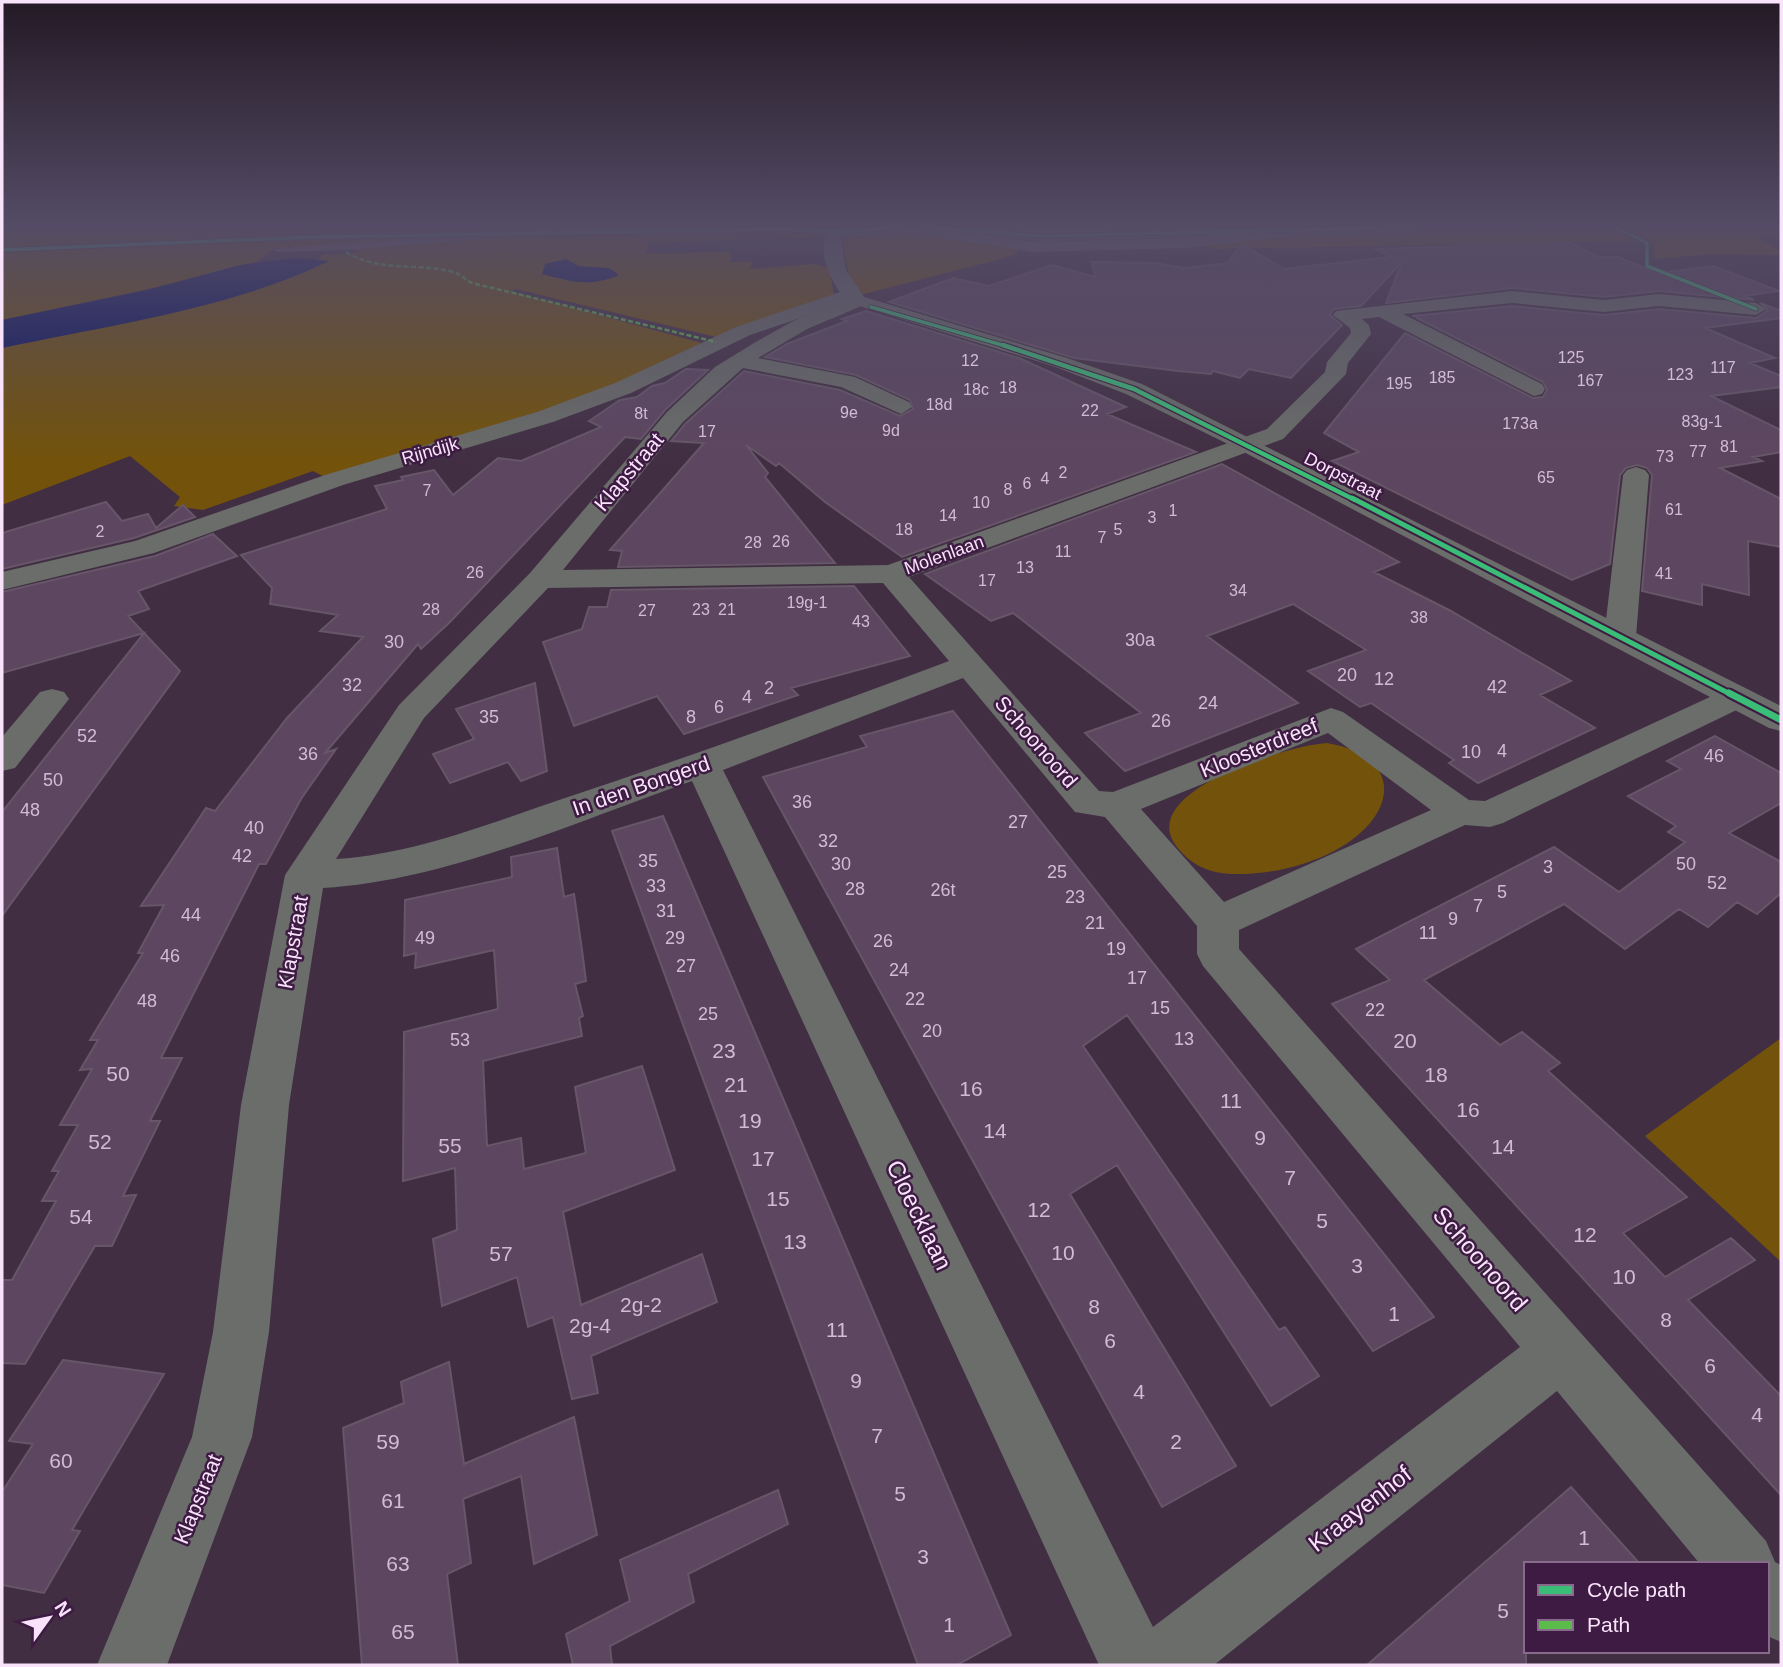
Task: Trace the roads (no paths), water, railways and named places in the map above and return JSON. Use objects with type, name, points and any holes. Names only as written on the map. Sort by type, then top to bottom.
[{"type":"street","name":"Rijndijk","points":[[2,581],[144,547],[334,480],[545,417],[623,388],[725,338],[832,305]]},
{"type":"street","name":"Klapstraat","points":[[132,1665],[222,1437],[241,1332],[265,1105],[304,875],[411,712],[540,579],[675,417],[740,360],[840,305]]},
{"type":"street","name":"Dorpstraat","points":[[876,305],[1097,374],[1247,444],[1781,720]]},
{"type":"street","points":[[1382,311],[1436,305]]},
{"type":"street","points":[[1593,305],[1615,305]]},
{"type":"street","points":[[1711,305],[1781,314]]},
{"type":"street","points":[[1756,309],[1781,307]]},
{"type":"street","points":[[1382,311],[1534,390]]},
{"type":"street","name":"Molenlaan","points":[[540,579],[891,575],[1275,434],[1335,374],[1338,362],[1361,334],[1359,325],[1343,315],[1382,311]]},
{"type":"street","points":[[740,360],[847,382],[901,407]]},
{"type":"street","points":[[1620,637],[1636,475]]},
{"type":"street","name":"Schoonoord","points":[[891,575],[1088,803],[1116,805],[1218,938],[1560,1352],[1741,1562]]},
{"type":"street","name":"In den Bongerd","points":[[304,875],[370,871],[429,858],[702,765],[969,665]]},
{"type":"street","points":[[1218,938],[1460,812],[1490,814],[1737,697]]},
{"type":"street","points":[[2,760],[52,699]]},
{"type":"street","name":"Kloosterdreef","points":[[1116,805],[1331,719],[1460,812]]},
{"type":"street","name":"Cloecklaan","points":[[702,765],[1135,1665]]},
{"type":"street","name":"Kraayenhof","points":[[1159,1665],[1560,1352]]},
{"type":"street","points":[[1769,1594],[1781,1608]]}]
